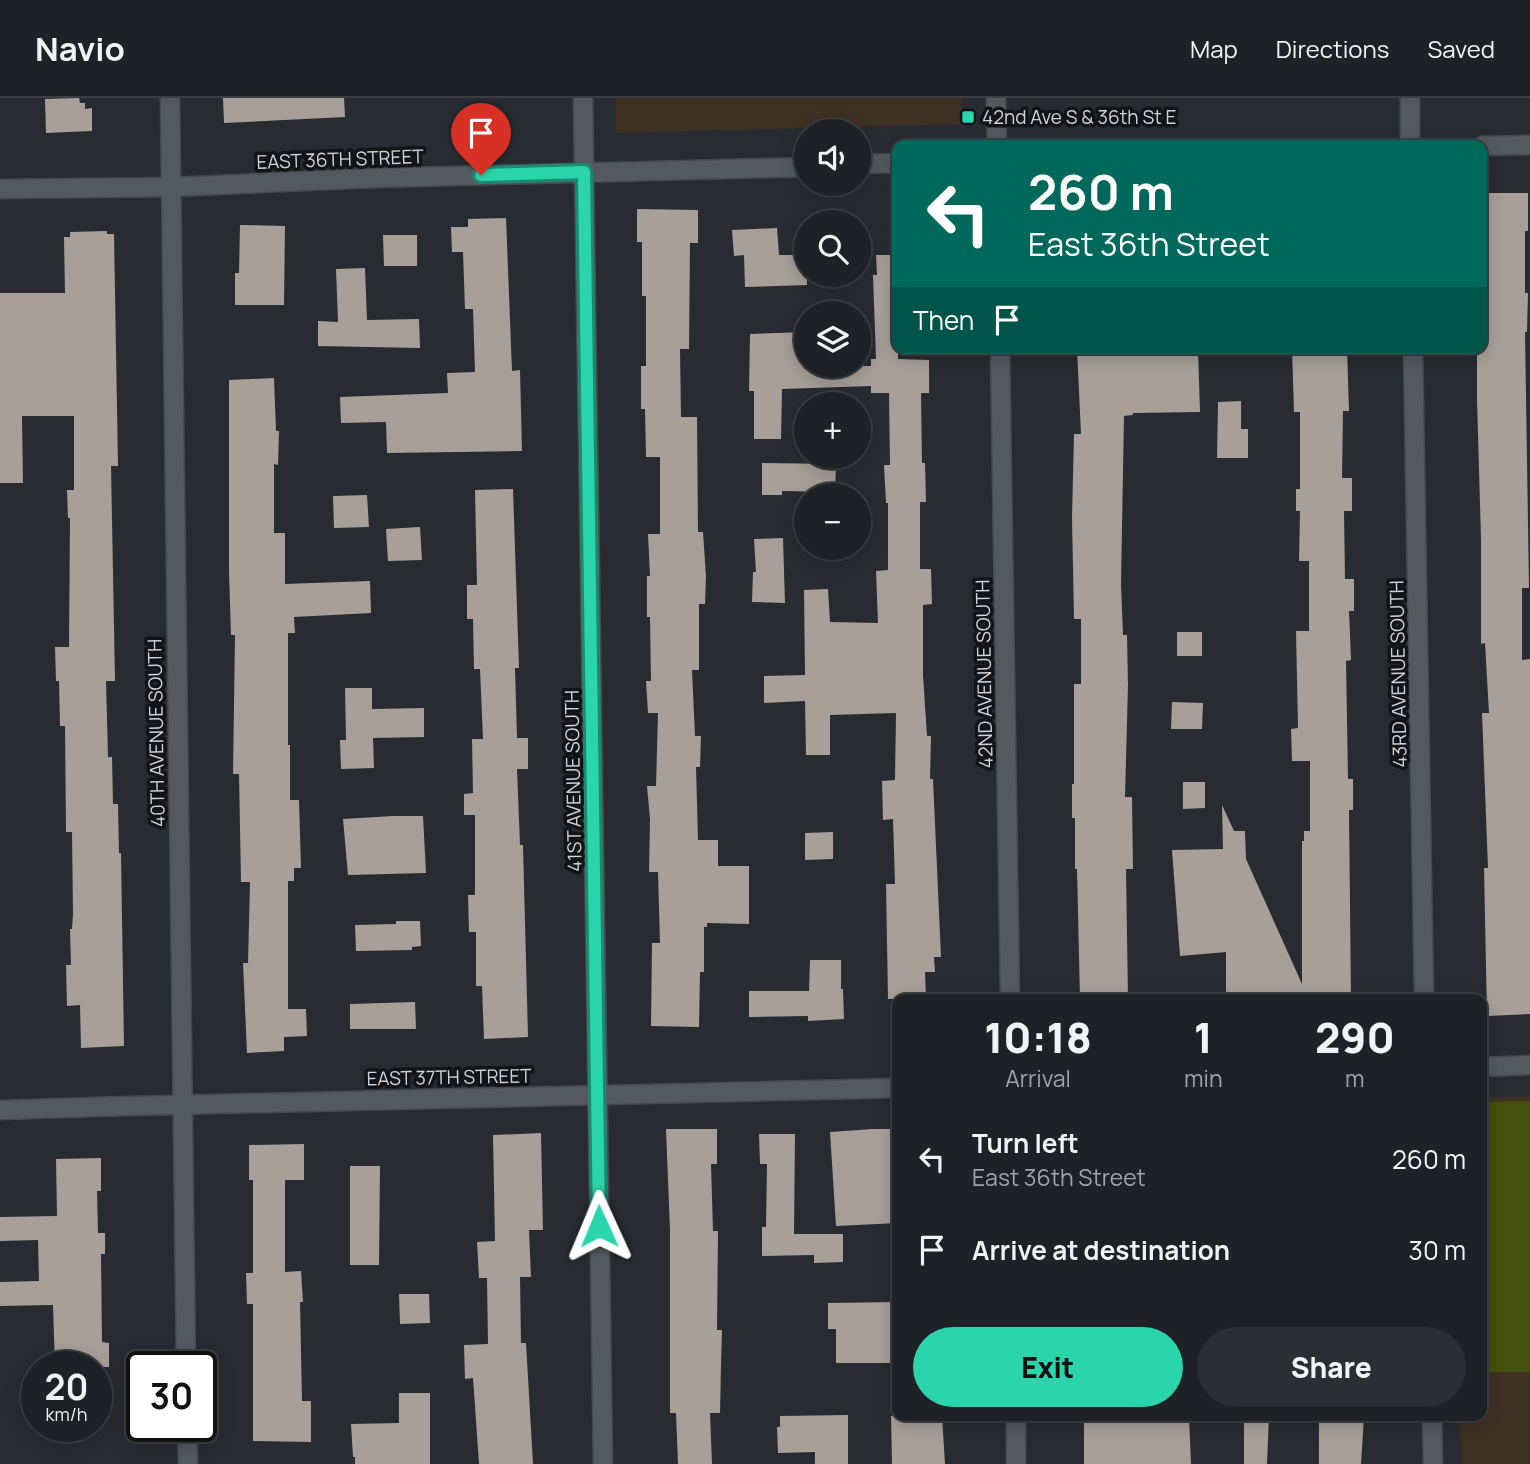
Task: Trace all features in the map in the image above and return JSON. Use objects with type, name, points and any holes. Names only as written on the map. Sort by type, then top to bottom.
[{"type":"street","name":"40TH AVENUE SOUTH","points":[[170,98],[186,1351]]},
{"type":"street","name":"41ST AVENUE SOUTH","points":[[583,98],[603,1464]]},
{"type":"street","points":[[996,98],[997,140]]},
{"type":"street","points":[[1410,98],[1410,140]]},
{"type":"street","points":[[1487,146],[1530,145]]},
{"type":"street","points":[[871,164],[892,163]]},
{"type":"street","name":"EAST 36TH STREET","points":[[0,189],[171,187],[794,167]]},
{"type":"street","name":"42ND AVENUE SOUTH","points":[[1000,354],[1010,994]]},
{"type":"street","name":"43RD AVENUE SOUTH","points":[[1413,354],[1424,994]]},
{"type":"street","points":[[1487,1067],[1530,1065]]},
{"type":"street","name":"EAST 37TH STREET","points":[[0,1110],[892,1088]]},
{"type":"street","points":[[1016,1421],[1016,1464]]},
{"type":"street","points":[[1432,1421],[1433,1464]]},
{"type":"street","points":[[187,1442],[188,1464]]},
{"type":"shaded area","points":[[616,98],[961,98],[962,124],[871,126],[871,119],[794,119],[794,128],[616,133]]},
{"type":"shaded area","points":[[1530,1096],[1530,1464],[1461,1464],[1460,1421],[1487,1421],[1487,1097]]},
{"type":"green space","points":[[1530,1101],[1530,1372],[1487,1372],[1487,1102]]},
{"type":"building","points":[[79,98],[80,103],[85,103],[85,109],[92,108],[92,131],[46,133],[45,99]]},
{"type":"building","points":[[223,98],[344,98],[345,117],[224,123]]},
{"type":"building","points":[[1487,193],[1528,193],[1528,231],[1525,231],[1525,293],[1528,293],[1525,332],[1529,588],[1522,588],[1522,660],[1530,659],[1530,1014],[1487,1016],[1484,868],[1488,868],[1482,713],[1489,713],[1485,643],[1481,644],[1477,354],[1487,354]]},
{"type":"building","points":[[637,209],[698,210],[698,243],[690,243],[689,349],[680,349],[681,417],[697,417],[698,532],[703,532],[706,577],[705,604],[699,604],[699,670],[692,670],[695,736],[701,736],[700,767],[696,767],[698,840],[718,840],[718,866],[749,866],[749,924],[707,923],[707,927],[704,927],[704,972],[700,972],[699,1027],[651,1026],[652,943],[660,943],[658,872],[649,872],[650,819],[647,786],[656,786],[658,713],[648,713],[646,681],[651,681],[647,576],[650,576],[648,534],[660,534],[660,457],[646,457],[645,409],[641,409],[641,366],[646,366],[646,296],[642,296],[642,242],[637,242]]},
{"type":"building","points":[[506,218],[512,371],[520,370],[522,451],[387,453],[386,422],[341,423],[340,397],[448,393],[447,373],[475,372],[473,309],[465,309],[463,252],[452,252],[451,227],[468,227],[468,219]]},
{"type":"building","points":[[240,225],[285,226],[284,305],[235,305]]},
{"type":"building","points":[[777,228],[779,255],[794,255],[794,285],[745,287],[744,255],[734,256],[732,230]]},
{"type":"building","points":[[107,231],[107,234],[114,234],[118,466],[111,466],[115,681],[106,681],[108,757],[112,757],[113,804],[118,804],[121,853],[124,1046],[81,1048],[80,1005],[67,1006],[66,965],[71,965],[70,929],[73,914],[72,832],[66,832],[65,726],[60,726],[55,647],[69,647],[70,518],[67,490],[74,490],[74,416],[22,416],[23,483],[0,483],[0,293],[65,293],[64,237],[70,237],[70,232]]},
{"type":"building","points":[[383,235],[417,235],[417,266],[384,266]]},
{"type":"building","points":[[876,255],[892,255],[892,354],[898,354],[898,359],[929,360],[929,393],[921,393],[922,463],[925,463],[926,502],[920,502],[920,569],[931,569],[932,604],[923,605],[923,675],[927,736],[931,736],[930,779],[933,779],[941,957],[934,957],[935,972],[925,972],[926,994],[892,994],[892,999],[888,999],[886,884],[895,884],[893,819],[883,820],[882,781],[895,780],[896,713],[830,715],[830,755],[806,755],[805,701],[764,703],[764,676],[805,675],[804,590],[828,589],[830,622],[878,623],[876,571],[888,570],[888,503],[884,465],[890,465],[889,393],[871,393],[871,386],[782,389],[781,439],[754,439],[754,391],[749,391],[750,334],[794,332],[794,378],[871,378],[871,359],[876,359],[873,275],[877,275]]},
{"type":"building","points":[[365,268],[367,320],[419,319],[420,348],[318,346],[318,321],[338,322],[336,269]]},
{"type":"building","points":[[1077,354],[1198,354],[1200,412],[1133,413],[1124,416],[1121,584],[1123,635],[1127,635],[1128,685],[1125,797],[1132,797],[1133,869],[1126,869],[1128,994],[1080,994],[1072,784],[1074,684],[1081,684],[1081,619],[1074,619],[1072,518],[1074,434],[1081,434]]},
{"type":"building","points":[[1292,354],[1347,354],[1349,411],[1343,411],[1342,478],[1352,478],[1352,511],[1344,511],[1345,579],[1354,579],[1354,611],[1349,611],[1351,660],[1346,661],[1348,779],[1353,779],[1353,810],[1349,810],[1351,994],[1226,994],[1226,952],[1180,956],[1172,850],[1223,849],[1222,805],[1234,831],[1245,831],[1246,859],[1302,984],[1302,841],[1304,831],[1310,831],[1310,761],[1292,761],[1291,729],[1298,728],[1296,631],[1309,631],[1309,561],[1299,561],[1300,511],[1296,511],[1296,489],[1300,489],[1300,412],[1294,412]]},
{"type":"building","points":[[274,378],[276,431],[279,431],[278,465],[274,464],[274,533],[285,533],[285,584],[370,581],[371,613],[294,617],[295,633],[288,633],[290,800],[299,800],[301,868],[294,868],[294,881],[288,881],[288,1009],[306,1009],[307,1036],[284,1037],[284,1051],[247,1053],[243,963],[248,963],[250,882],[241,882],[239,774],[233,774],[235,635],[231,635],[229,572],[229,380]]},
{"type":"building","points":[[1241,401],[1241,429],[1248,429],[1248,458],[1217,458],[1218,402]]},
{"type":"building","points":[[762,463],[794,463],[794,469],[836,469],[835,483],[794,483],[794,491],[782,491],[782,495],[762,495]]},
{"type":"building","points":[[513,489],[519,668],[515,668],[517,738],[528,738],[528,769],[517,769],[520,845],[523,845],[528,1037],[484,1039],[482,986],[476,986],[476,932],[469,932],[468,895],[475,895],[475,815],[464,815],[464,794],[473,793],[472,739],[483,739],[480,669],[474,669],[473,619],[467,619],[467,585],[477,585],[475,490]]},
{"type":"building","points":[[367,495],[369,527],[334,528],[333,496]]},
{"type":"building","points":[[420,527],[422,560],[388,561],[386,529]]},
{"type":"building","points":[[783,538],[785,603],[752,602],[753,572],[756,572],[754,539]]},
{"type":"building","points":[[1177,632],[1202,632],[1202,656],[1177,656]]},
{"type":"building","points":[[345,688],[372,688],[372,709],[424,708],[424,737],[373,738],[374,768],[341,769],[340,740],[346,740]]},
{"type":"building","points":[[1172,702],[1203,703],[1202,729],[1171,729]]},
{"type":"building","points":[[1183,782],[1205,782],[1205,808],[1183,809]]},
{"type":"building","points":[[423,816],[426,873],[348,875],[343,819]]},
{"type":"building","points":[[833,832],[833,859],[805,860],[805,833]]},
{"type":"building","points":[[396,921],[420,921],[421,946],[412,947],[412,950],[356,951],[355,925],[396,924]]},
{"type":"building","points":[[810,960],[841,960],[844,1019],[808,1021],[808,1016],[749,1017],[749,991],[809,991]]},
{"type":"building","points":[[415,1002],[416,1029],[350,1029],[350,1004]]},
{"type":"building","points":[[666,1129],[717,1129],[717,1164],[711,1164],[713,1231],[718,1231],[717,1330],[722,1330],[720,1413],[710,1413],[712,1464],[678,1464],[676,1413],[670,1413],[670,1230]]},
{"type":"building","points":[[892,1129],[892,1223],[836,1226],[830,1132]]},
{"type":"building","points":[[541,1133],[543,1230],[529,1230],[531,1277],[520,1277],[521,1343],[526,1343],[533,1464],[479,1464],[473,1378],[465,1379],[464,1345],[488,1344],[487,1278],[479,1278],[477,1242],[495,1241],[493,1135]]},
{"type":"building","points":[[759,1134],[795,1134],[794,1234],[843,1234],[843,1262],[814,1263],[814,1255],[762,1256],[762,1227],[766,1227],[767,1164],[760,1164]]},
{"type":"building","points":[[304,1144],[304,1180],[285,1180],[285,1272],[301,1271],[302,1401],[311,1401],[311,1442],[253,1441],[253,1304],[247,1304],[246,1273],[253,1273],[253,1180],[249,1180],[249,1145]]},
{"type":"building","points":[[101,1158],[101,1191],[97,1191],[98,1233],[105,1233],[105,1254],[101,1254],[102,1342],[109,1343],[109,1351],[54,1351],[53,1305],[0,1306],[0,1282],[39,1281],[38,1240],[0,1241],[0,1217],[57,1216],[56,1159]]},
{"type":"building","points":[[350,1166],[380,1166],[379,1265],[350,1265]]},
{"type":"building","points":[[399,1294],[429,1294],[430,1323],[400,1324]]},
{"type":"building","points":[[892,1302],[892,1363],[836,1363],[836,1329],[828,1329],[828,1303]]},
{"type":"building","points":[[399,1393],[430,1393],[430,1464],[355,1464],[351,1424],[399,1423]]},
{"type":"building","points":[[848,1415],[848,1464],[815,1464],[815,1452],[778,1453],[777,1427],[780,1427],[780,1416]]},
{"type":"building","points":[[891,1416],[892,1421],[942,1421],[945,1464],[892,1464]]},
{"type":"building","points":[[1084,1421],[1189,1421],[1191,1464],[1084,1464]]},
{"type":"building","points":[[1244,1421],[1269,1421],[1267,1464],[1244,1464]]},
{"type":"building","points":[[1319,1421],[1364,1421],[1361,1464],[1319,1464]]},
{"type":"place","name":"42nd Ave S & 36th St E","points":[[968,117]]},
{"type":"route","points":[[481,175],[584,172],[599,1226]]}]
